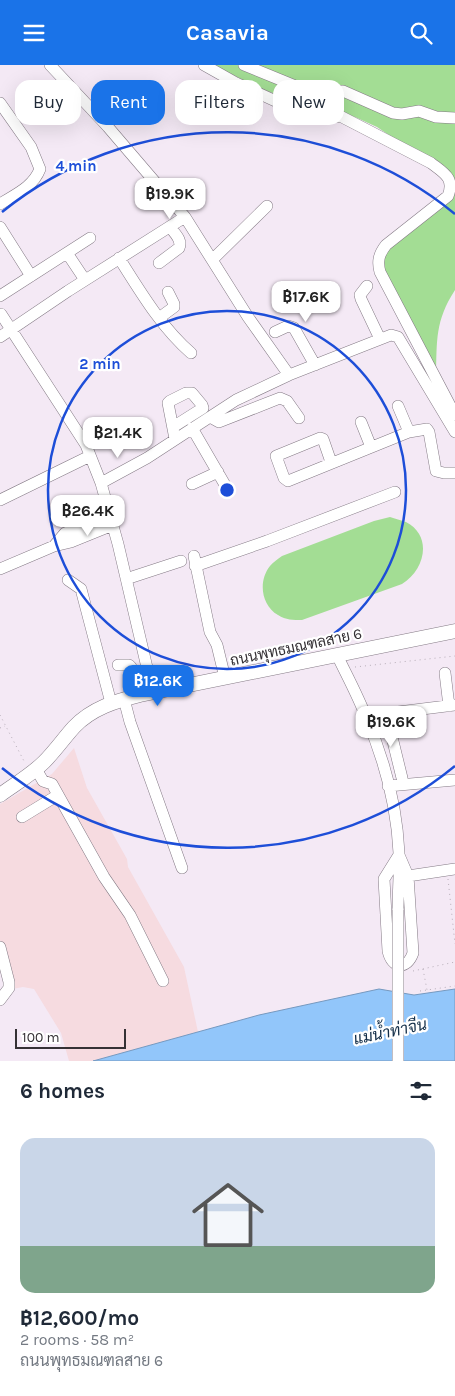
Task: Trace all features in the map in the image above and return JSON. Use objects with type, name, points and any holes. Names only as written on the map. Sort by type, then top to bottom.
[{"type":"main road","name":"ถนนพุทธมณฑลสาย 6","points":[[0,795],[33,772],[59,747],[80,721],[99,708],[117,701],[455,631]]},
{"type":"street","points":[[50,65],[108,127],[185,217],[248,317],[289,375]]},
{"type":"street","points":[[204,65],[236,83],[282,103],[324,116],[342,117],[431,163],[453,180],[448,196],[386,245],[380,254],[378,264],[380,272],[455,415]]},
{"type":"street","points":[[244,65],[298,87],[320,92],[343,91],[393,113],[402,114],[419,111],[436,117],[455,117]]},
{"type":"street","points":[[0,103],[31,147],[40,169],[36,179],[30,185],[0,204]]},
{"type":"street","points":[[212,260],[267,206]]},
{"type":"street","points":[[0,337],[85,280],[185,217]]},
{"type":"street","points":[[0,227],[31,276]]},
{"type":"street","points":[[159,263],[179,248],[180,245],[180,241],[170,227]]},
{"type":"street","points":[[90,238],[4,294],[0,314],[80,433],[101,483],[126,579],[147,694]]},
{"type":"street","points":[[67,253],[85,280]]},
{"type":"street","points":[[119,258],[159,317],[178,342],[191,353]]},
{"type":"street","points":[[367,286],[360,295],[380,339]]},
{"type":"street","points":[[159,317],[174,307],[168,292]]},
{"type":"street","points":[[275,332],[288,326],[294,328],[315,365]]},
{"type":"street","points":[[101,483],[147,458],[236,400],[289,375],[391,335],[398,337],[455,432]]},
{"type":"street","points":[[210,417],[219,422],[284,398],[299,418]]},
{"type":"street","points":[[398,406],[409,432]]},
{"type":"street","points":[[361,422],[371,447]]},
{"type":"street","points":[[173,427],[175,439]]},
{"type":"street","points":[[192,428],[228,489]]},
{"type":"street","points":[[331,463],[323,439],[320,438],[276,456],[285,481],[331,463],[409,432],[427,429],[436,471],[455,473]]},
{"type":"street","points":[[0,500],[90,456]]},
{"type":"street","points":[[192,484],[218,472]]},
{"type":"street","points":[[225,678],[217,645],[210,632],[195,561],[267,541],[395,491]]},
{"type":"street","points":[[0,569],[54,546],[66,533],[111,519]]},
{"type":"street","points":[[126,579],[180,561]]},
{"type":"street","points":[[68,579],[81,589],[117,701],[130,723],[182,868]]},
{"type":"street","points":[[337,655],[366,715],[388,785],[396,823],[399,855],[398,1061]]},
{"type":"street","points":[[118,665],[129,665],[131,667],[147,694]]},
{"type":"street","points":[[366,715],[452,705],[444,673]]},
{"type":"street","points":[[390,729],[399,742],[402,778]]},
{"type":"street","points":[[33,772],[43,781],[52,784],[104,877],[130,915],[163,981]]},
{"type":"street","points":[[388,785],[455,780]]},
{"type":"street","points":[[22,817],[58,795]]},
{"type":"street","points":[[399,855],[408,876],[414,953],[410,961],[400,965],[395,964],[389,957],[384,879],[399,855]]},
{"type":"street","points":[[408,876],[451,870]]},
{"type":"street","points":[[0,947],[9,988],[0,1000]]},
{"type":"path","points":[[355,667],[455,655]]},
{"type":"path","points":[[0,715],[33,772]]},
{"type":"path","points":[[0,728],[5,725]]},
{"type":"path","points":[[451,870],[455,943]]},
{"type":"path","points":[[408,972],[455,962]]},
{"type":"path","points":[[423,969],[427,990]]},
{"type":"path","points":[[420,991],[455,986]]},
{"type":"shaded area","points":[[74,748],[87,788],[127,859],[128,867],[184,967],[198,1032],[93,1061],[69,1061],[61,1033],[34,989],[23,987],[7,990],[0,965],[0,804],[52,774]]},
{"type":"green space","points":[[213,65],[455,65],[455,290],[448,301],[440,321],[437,341],[436,376],[389,290],[380,254],[449,196],[444,172],[377,127],[355,117],[344,115],[344,80],[273,80],[273,93],[263,89],[263,80],[243,80]]},
{"type":"green space","points":[[390,517],[406,522],[415,528],[423,544],[420,562],[410,578],[402,584],[302,620],[281,617],[272,611],[265,599],[263,585],[266,572],[277,559],[374,521]]},
{"type":"water","name":"แม่น้ำท่าจีน","points":[[379,989],[414,995],[455,989],[455,1061],[93,1061],[259,1015]]}]
